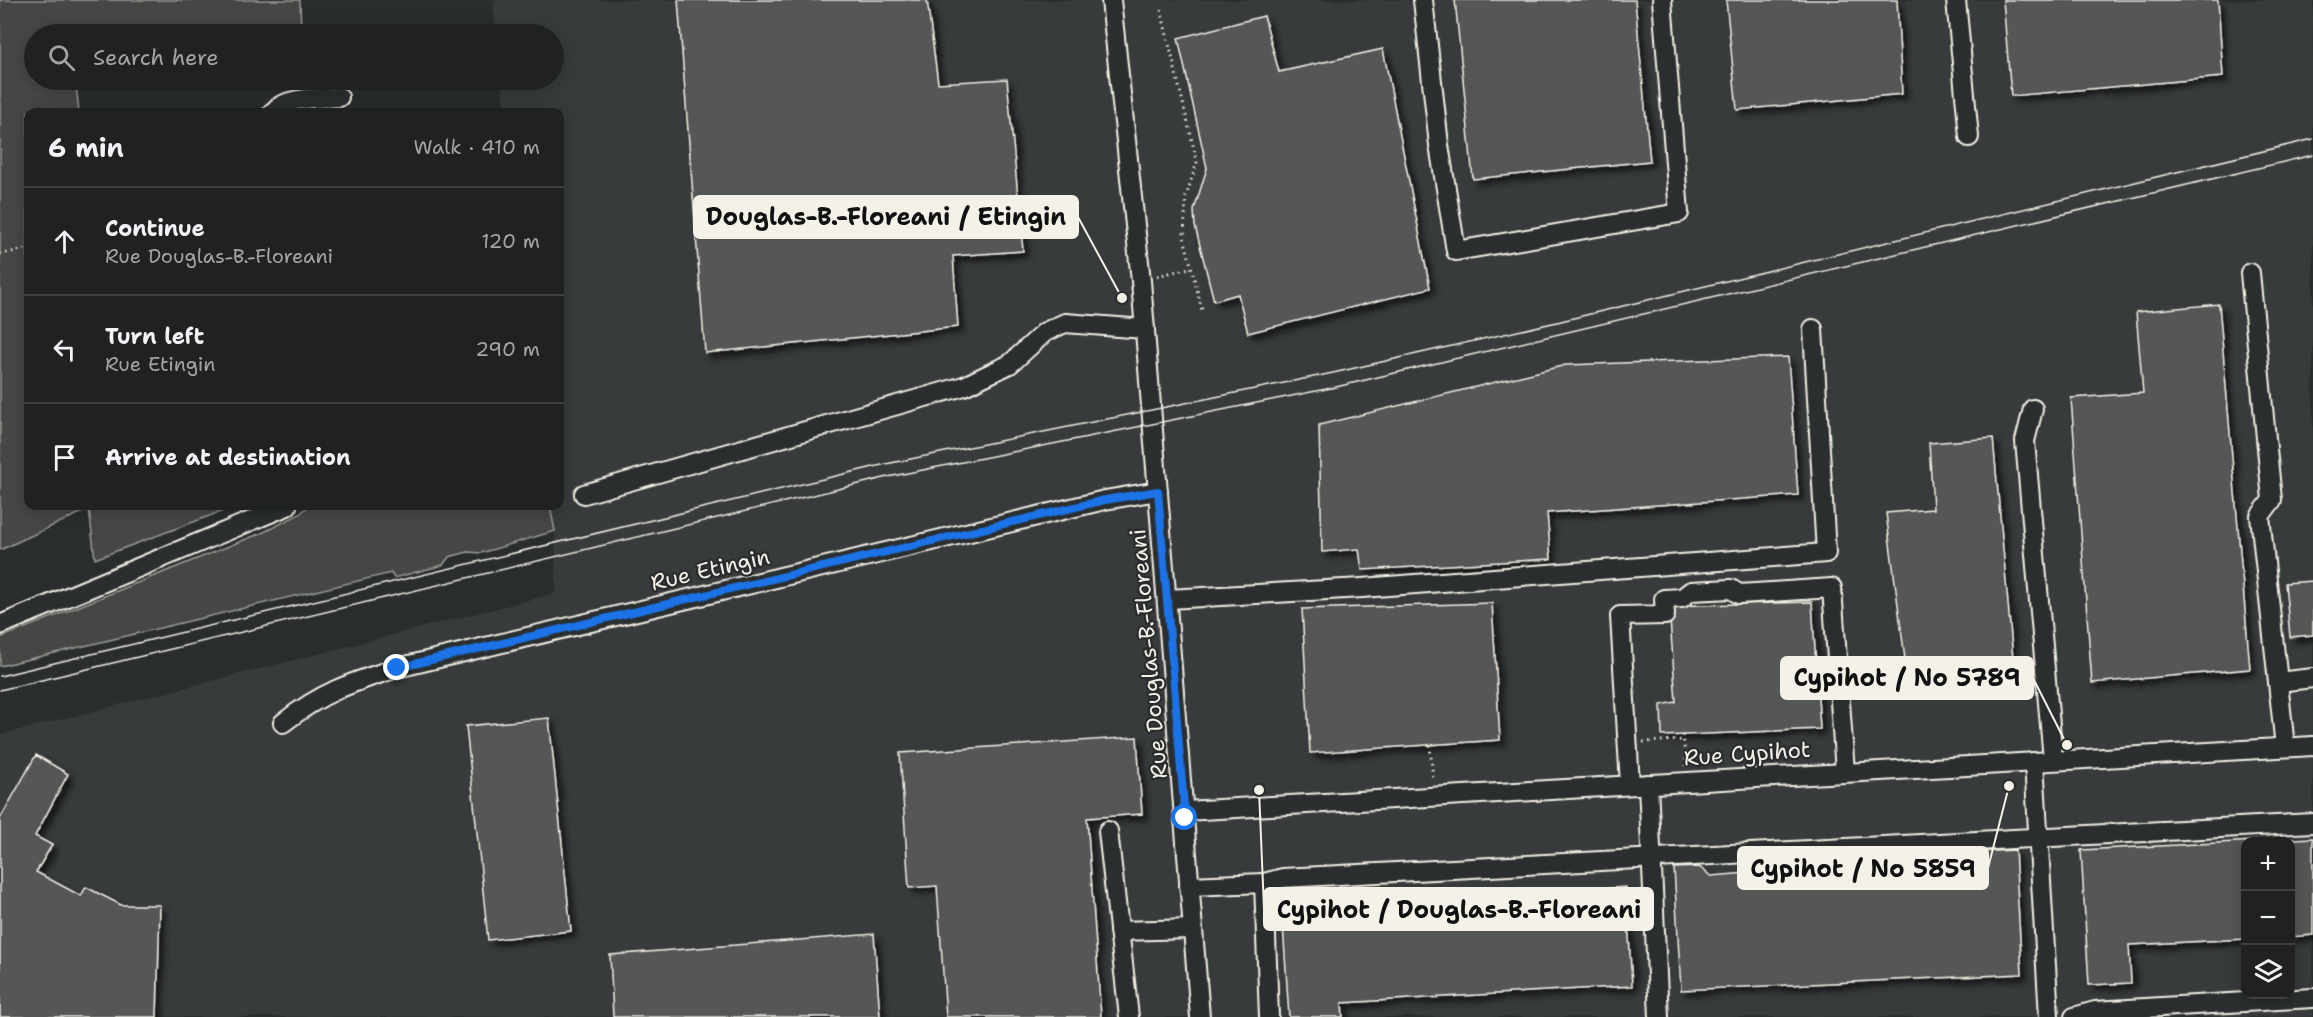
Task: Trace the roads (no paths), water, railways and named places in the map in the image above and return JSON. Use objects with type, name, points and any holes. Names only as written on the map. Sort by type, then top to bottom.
[{"type":"street","name":"Rue Douglas-B.-Floreani","points":[[1111,0],[1141,281],[1200,1017]]},
{"type":"street","points":[[1423,0],[1439,145],[1456,250],[1679,213],[1662,0]]},
{"type":"street","points":[[1956,0],[1969,137]]},
{"type":"street","points":[[278,108],[294,101],[339,97]]},
{"type":"street","points":[[2250,273],[2272,500],[2260,516],[2285,747]]},
{"type":"street","points":[[584,494],[964,386],[1010,364],[1045,332],[1065,324],[1145,329]]},
{"type":"street","points":[[1168,599],[1374,587],[1826,553],[1813,329]]},
{"type":"street","points":[[2033,409],[2025,441],[2053,760]]},
{"type":"street","name":"Rue Etingin","points":[[284,723],[320,696],[343,685],[397,668],[1105,500],[1158,491]]},
{"type":"street","points":[[0,625],[277,510]]},
{"type":"street","points":[[1659,1017],[1652,860],[1639,784],[1620,616],[1665,615],[1664,599],[1682,598],[1691,591],[1731,589],[1739,594],[1832,588],[1845,771]]},
{"type":"street","points":[[2278,682],[2313,678]]},
{"type":"street","name":"Rue Cypihot","points":[[1185,811],[1845,771],[2313,746]]},
{"type":"street","points":[[2034,762],[2049,1017]]},
{"type":"street","points":[[1189,886],[1264,883],[1283,878],[2040,840],[2313,823]]},
{"type":"street","points":[[1108,831],[1129,1017]]},
{"type":"street","points":[[1264,883],[1269,1017]]},
{"type":"street","points":[[1119,931],[1193,929]]},
{"type":"street","points":[[2074,1017],[2095,1011],[2313,998]]},
{"type":"tram line","points":[[0,676],[886,464],[1333,373],[1557,322],[2313,139]]},
{"type":"tram line","points":[[0,690],[888,477],[1336,387],[2313,155]]},
{"type":"place","name":"Douglas-B.-Floreani / Etingin","points":[[1122,298]]},
{"type":"place","name":"Cypihot / No 5789","points":[[2067,745]]},
{"type":"place","name":"Cypihot / No 5859","points":[[2009,786]]},
{"type":"place","name":"Cypihot / Douglas-B.-Floreani","points":[[1259,790]]}]
